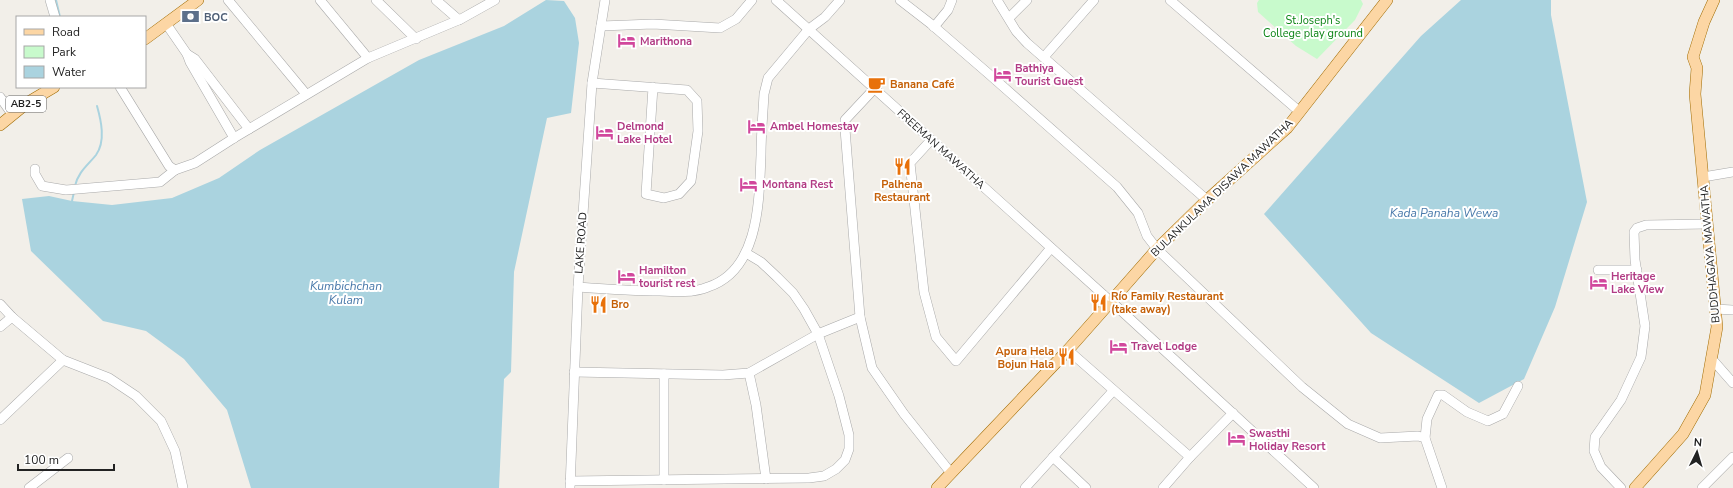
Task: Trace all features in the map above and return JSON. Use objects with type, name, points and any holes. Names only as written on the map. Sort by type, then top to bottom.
[{"type":"main road","points":[[146,38],[198,0]]},
{"type":"main road","name":"BULANKULAMA DISAWA MAWATHA","points":[[937,488],[1068,350],[1157,249],[1207,200],[1287,128],[1386,0]]},
{"type":"main road","name":"BUDDHAGAYA MAWATHA","points":[[1637,487],[1683,434],[1705,394],[1717,327],[1695,94],[1697,68],[1693,57],[1700,32],[1714,0]]},
{"type":"main road","name":"AB2-5","points":[[0,124],[27,103],[52,88]]},
{"type":"street","points":[[50,0],[55,16]]},
{"type":"street","points":[[228,0],[306,94]]},
{"type":"street","points":[[320,0],[368,58]]},
{"type":"street","points":[[376,0],[416,39]]},
{"type":"street","points":[[436,0],[459,20]]},
{"type":"street","points":[[35,169],[35,174],[42,186],[66,190],[160,182],[175,170],[195,163],[306,94],[368,58],[459,20],[494,0]]},
{"type":"street","name":"LAKE ROAD","points":[[570,484],[578,287],[592,83],[605,0]]},
{"type":"street","points":[[601,26],[652,24],[720,28],[736,19],[752,0]]},
{"type":"street","name":"FREEMAN MAWATHA","points":[[776,0],[1314,488]]},
{"type":"street","points":[[578,287],[634,291],[685,292],[708,287],[728,276],[746,253],[755,227],[759,198],[764,94],[768,78],[809,29],[825,17],[840,0]]},
{"type":"street","points":[[900,0],[934,26],[1117,187],[1138,213],[1147,236],[1157,249],[1302,387],[1348,424],[1380,438],[1418,436],[1425,438]]},
{"type":"street","points":[[934,26],[948,10],[952,0]]},
{"type":"street","points":[[997,0],[1021,37],[1207,200]]},
{"type":"street","points":[[1009,18],[1027,0]]},
{"type":"street","points":[[1044,57],[1094,0]]},
{"type":"street","points":[[1170,0],[1300,112]]},
{"type":"street","points":[[166,25],[187,54],[190,62],[234,138]]},
{"type":"street","points":[[187,54],[195,59],[249,129]]},
{"type":"street","points":[[592,83],[653,87],[687,90],[697,101],[698,130],[691,181],[679,194],[664,198],[646,194],[653,87]]},
{"type":"street","points":[[121,88],[169,166],[175,170]]},
{"type":"street","points":[[874,88],[845,120],[844,129],[860,317],[872,368],[904,414],[951,474]]},
{"type":"street","points":[[0,97],[12,114]]},
{"type":"street","points":[[931,140],[910,163],[924,292],[936,337],[956,361],[1051,248]]},
{"type":"street","points":[[1703,177],[1733,172]]},
{"type":"street","points":[[1621,488],[1601,467],[1594,450],[1595,437],[1622,400],[1641,357],[1645,326],[1637,270],[1634,232],[1637,228],[1646,225],[1707,224]]},
{"type":"street","points":[[570,484],[664,480],[770,482],[824,476],[836,469],[845,460],[849,449],[848,435],[839,396],[818,334],[792,292],[761,262],[746,253]]},
{"type":"street","points":[[1598,270],[1637,270]]},
{"type":"street","points":[[0,304],[12,317],[63,360],[109,378],[136,396],[161,421],[175,451],[183,488]]},
{"type":"street","points":[[1715,309],[1733,310]]},
{"type":"street","points":[[0,327],[12,317]]},
{"type":"street","points":[[574,372],[723,375],[749,373],[818,334],[860,317]]},
{"type":"street","points":[[1068,350],[1190,457]]},
{"type":"street","points":[[1711,358],[1733,383]]},
{"type":"street","points":[[0,420],[63,360]]},
{"type":"street","points":[[749,373],[770,482]]},
{"type":"street","points":[[664,374],[664,480]]},
{"type":"street","points":[[1442,488],[1425,438],[1427,419],[1438,395],[1443,394],[1466,412],[1488,421],[1503,414],[1518,386]]},
{"type":"street","points":[[1025,488],[1113,391]]},
{"type":"street","points":[[1167,487],[1190,457],[1233,413]]},
{"type":"street","points":[[1702,488],[1733,457]]},
{"type":"street","points":[[29,488],[68,458]]},
{"type":"street","points":[[1053,458],[1086,488]]},
{"type":"green space","name":"St.Joseph's College play ground","points":[[1259,0],[1361,0],[1363,4],[1355,20],[1317,59],[1296,46],[1258,12],[1257,3]]},
{"type":"water","name":"Kumbichchan Kulam","points":[[546,0],[564,1],[575,18],[579,43],[571,113],[547,118],[514,272],[511,372],[504,379],[499,488],[251,488],[227,410],[184,359],[146,331],[103,321],[31,251],[22,199],[49,196],[72,201],[112,205],[172,198],[219,178],[260,150],[419,60],[504,26]]},
{"type":"water","name":"Kada Panaha Wewa","points":[[1461,0],[1551,0],[1551,15],[1587,202],[1555,307],[1524,379],[1479,403],[1371,333],[1264,214],[1421,36]]},
{"type":"waterway","points":[[56,0],[60,16]]},
{"type":"waterway","points":[[75,186],[78,177],[96,155],[101,143],[102,130],[97,106]]},
{"type":"waterway","points":[[72,201],[74,192]]},
{"type":"place","name":"BOC","points":[[191,17]]},
{"type":"place","name":"Marithona","points":[[627,41]]},
{"type":"place","name":"Bathiya Tourist Guest","points":[[1002,74]]},
{"type":"place","name":"Banana Café","points":[[877,84]]},
{"type":"place","name":"Ambel Homestay","points":[[757,126]]},
{"type":"place","name":"Delmond Lake Hotel","points":[[604,132]]},
{"type":"place","name":"Palhena Restaurant","points":[[902,166]]},
{"type":"place","name":"Montana Rest","points":[[749,184]]},
{"type":"place","name":"Hamilton tourist rest","points":[[626,276]]},
{"type":"place","name":"Heritage Lake View","points":[[1598,282]]},
{"type":"place","name":"Río Family Restaurant (take away)","points":[[1098,302]]},
{"type":"place","name":"Bro","points":[[598,304]]},
{"type":"place","name":"Travel Lodge","points":[[1118,346]]},
{"type":"place","name":"Apura Hela Bojun Hala","points":[[1067,357]]},
{"type":"place","name":"Swasthi Holiday Resort","points":[[1236,439]]}]
